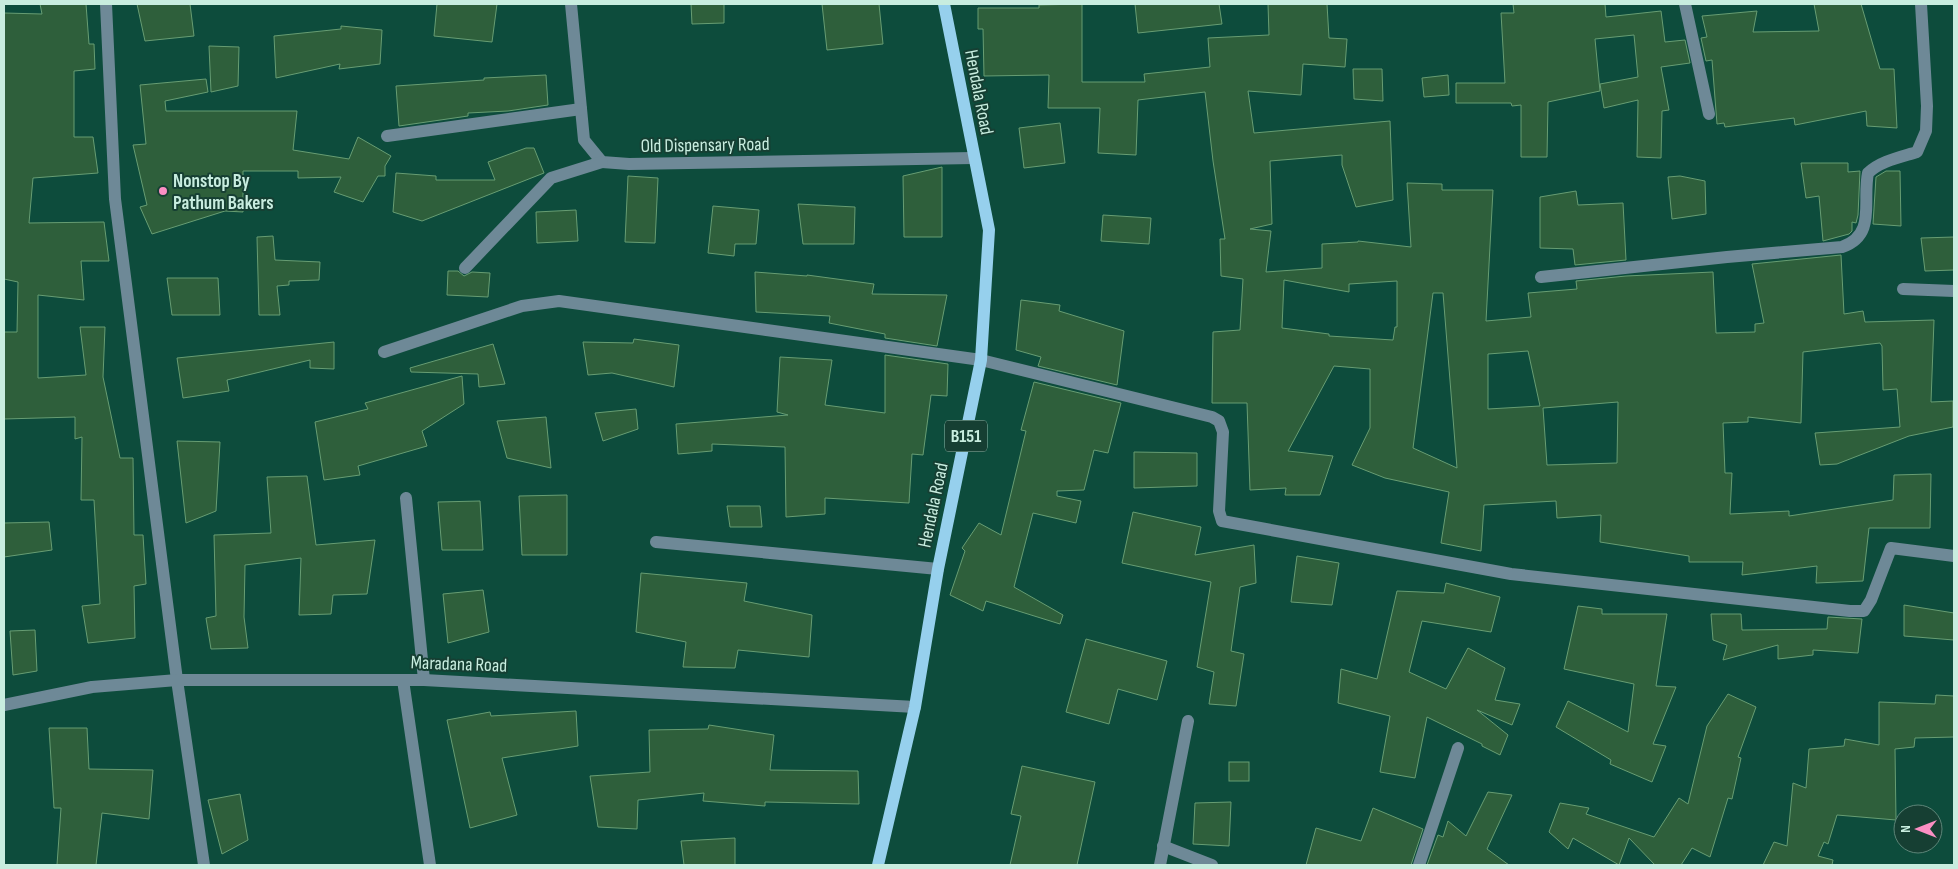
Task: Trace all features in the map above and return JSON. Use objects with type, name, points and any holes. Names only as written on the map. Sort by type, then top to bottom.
[{"type":"main road","name":"Hendala Road","points":[[878,865],[915,707],[938,569],[982,360],[990,230],[944,4]]},
{"type":"street","points":[[106,4],[115,199],[177,680],[204,865]]},
{"type":"street","points":[[465,268],[552,178],[602,162],[584,140],[571,4]]},
{"type":"street","points":[[1685,4],[1708,114]]},
{"type":"street","points":[[1542,277],[1842,247],[1851,244],[1860,236],[1866,218],[1868,173],[1872,168],[1917,152],[1926,130],[1927,106],[1921,4]]},
{"type":"street","points":[[387,136],[581,109]]},
{"type":"street","name":"Old Dispensary Road","points":[[602,162],[629,164],[974,158]]},
{"type":"street","points":[[1903,290],[1954,291]]},
{"type":"street","points":[[384,352],[522,306],[560,301],[982,360],[1212,417],[1219,421],[1223,432],[1219,511],[1222,521],[1511,574],[1850,612],[1864,611],[1871,600],[1891,548],[1954,556]]},
{"type":"street","points":[[406,498],[424,680]]},
{"type":"street","points":[[656,542],[938,569]]},
{"type":"street","name":"Maradana Road","points":[[4,705],[92,687],[177,680],[424,680],[915,707]]},
{"type":"street","points":[[402,680],[430,865]]},
{"type":"street","points":[[1160,865],[1188,721]]},
{"type":"street","points":[[1419,865],[1458,748]]},
{"type":"street","points":[[1163,846],[1212,865]]},
{"type":"building","points":[[40,4],[86,4],[89,44],[94,44],[95,69],[74,71],[74,137],[93,137],[98,173],[33,178],[29,223],[104,222],[109,261],[81,261],[84,300],[38,295],[38,378],[86,375],[80,327],[105,327],[103,377],[120,458],[133,458],[134,535],[143,535],[146,584],[134,586],[135,638],[88,643],[82,606],[100,604],[94,500],[81,500],[82,437],[75,439],[75,417],[4,419],[4,332],[17,332],[18,282],[4,279],[4,13],[42,14]]},
{"type":"building","points":[[137,4],[190,4],[194,36],[145,41]]},
{"type":"building","points":[[437,4],[497,4],[492,42],[434,36]]},
{"type":"building","points":[[691,4],[724,4],[724,23],[692,24]]},
{"type":"building","points":[[822,4],[879,4],[883,44],[827,50]]},
{"type":"building","points":[[1082,4],[1082,82],[1145,82],[1144,74],[1210,67],[1208,38],[1269,35],[1268,4],[1327,4],[1329,38],[1347,39],[1345,67],[1303,64],[1301,95],[1248,91],[1254,133],[1390,121],[1393,200],[1356,207],[1342,165],[1342,155],[1270,161],[1272,224],[1250,229],[1271,231],[1266,272],[1322,268],[1322,244],[1358,241],[1411,247],[1407,183],[1442,184],[1442,190],[1493,190],[1486,321],[1531,317],[1528,293],[1577,289],[1576,281],[1626,276],[1713,272],[1716,333],[1755,332],[1755,324],[1764,323],[1752,264],[1841,255],[1844,314],[1863,311],[1865,322],[1934,320],[1931,402],[1953,401],[1953,427],[1909,436],[1837,464],[1820,465],[1815,433],[1900,427],[1897,389],[1883,390],[1882,346],[1880,343],[1803,352],[1801,423],[1748,417],[1748,422],[1723,423],[1725,473],[1732,473],[1730,514],[1789,511],[1789,516],[1893,500],[1894,475],[1931,474],[1930,528],[1869,528],[1863,581],[1816,583],[1817,566],[1742,575],[1743,562],[1689,562],[1689,556],[1600,542],[1601,515],[1557,518],[1556,501],[1484,505],[1481,551],[1441,543],[1449,492],[1385,478],[1352,465],[1370,428],[1370,369],[1334,366],[1288,451],[1333,456],[1320,495],[1285,495],[1286,488],[1250,490],[1247,403],[1212,403],[1213,332],[1240,330],[1243,279],[1221,276],[1220,239],[1225,239],[1205,92],[1138,100],[1136,155],[1098,153],[1100,108],[1048,108],[1049,75],[984,76],[983,29],[978,29],[978,8],[1039,8],[1039,5]],"holes":[[[1284,280],[1349,292],[1349,284],[1397,281],[1397,327],[1395,327],[1393,340],[1329,336],[1329,334],[1282,328]],[[1433,293],[1443,293],[1457,468],[1413,448]],[[1528,351],[1540,406],[1488,409],[1488,354]],[[1618,402],[1617,463],[1547,465],[1543,408]]]},
{"type":"building","points":[[1135,4],[1219,4],[1222,24],[1138,33]]},
{"type":"building","points":[[1513,4],[1605,4],[1606,17],[1661,11],[1665,42],[1685,40],[1690,63],[1661,67],[1669,110],[1662,111],[1661,158],[1637,157],[1638,100],[1604,108],[1600,84],[1638,77],[1634,35],[1595,39],[1600,91],[1548,102],[1547,157],[1521,157],[1521,105],[1512,106],[1511,103],[1456,103],[1456,83],[1505,83],[1501,13],[1514,13]]},
{"type":"building","points":[[1814,4],[1861,4],[1880,69],[1894,69],[1897,128],[1867,126],[1866,111],[1795,125],[1794,118],[1725,127],[1724,123],[1717,124],[1712,60],[1706,61],[1701,38],[1707,37],[1702,16],[1757,11],[1753,32],[1819,31]]},
{"type":"building","points":[[341,26],[382,30],[380,64],[339,69],[340,64],[276,78],[274,36],[341,29]]},
{"type":"building","points":[[209,46],[239,47],[238,86],[211,92]]},
{"type":"building","points":[[1353,69],[1382,69],[1383,101],[1354,99]]},
{"type":"building","points":[[546,75],[548,105],[508,111],[468,113],[468,116],[399,126],[396,86],[484,80],[484,78]]},
{"type":"building","points":[[1448,75],[1449,95],[1424,97],[1422,78]]},
{"type":"building","points":[[206,79],[208,92],[165,101],[166,111],[297,111],[293,150],[349,159],[358,137],[391,156],[385,166],[385,176],[378,176],[363,202],[334,192],[341,177],[298,178],[298,171],[243,171],[243,212],[225,211],[152,234],[140,207],[147,205],[133,145],[146,144],[140,85]]},
{"type":"building","points":[[1060,123],[1065,163],[1024,168],[1019,128]]},
{"type":"building","points":[[526,148],[534,148],[544,173],[422,221],[393,212],[396,173],[436,176],[436,180],[495,180],[488,162]]},
{"type":"building","points":[[1801,163],[1848,163],[1848,172],[1860,171],[1858,215],[1856,223],[1852,222],[1852,231],[1849,234],[1823,241],[1819,196],[1806,198]]},
{"type":"building","points":[[942,167],[942,237],[904,237],[903,176]]},
{"type":"building","points":[[1886,171],[1900,171],[1901,226],[1873,224],[1876,177]]},
{"type":"building","points":[[628,176],[658,178],[655,243],[625,242]]},
{"type":"building","points":[[1680,176],[1705,181],[1706,214],[1672,219],[1668,177]]},
{"type":"building","points":[[1576,191],[1578,205],[1623,203],[1626,260],[1575,265],[1573,249],[1540,248],[1540,197]]},
{"type":"building","points":[[798,204],[855,207],[854,244],[803,244]]},
{"type":"building","points":[[713,206],[759,210],[756,244],[735,244],[734,256],[708,253]]},
{"type":"building","points":[[576,210],[578,241],[537,243],[536,212]]},
{"type":"building","points":[[1103,215],[1151,218],[1149,244],[1101,241]]},
{"type":"building","points":[[273,236],[275,260],[320,262],[319,280],[289,281],[289,285],[277,286],[280,315],[259,315],[257,237]]},
{"type":"building","points":[[1954,237],[1954,270],[1925,271],[1921,238]]},
{"type":"building","points":[[448,271],[458,271],[464,276],[472,272],[490,273],[488,297],[447,295]]},
{"type":"building","points":[[755,272],[807,275],[874,284],[872,294],[947,295],[937,346],[885,338],[885,334],[829,323],[830,316],[756,312]]},
{"type":"building","points":[[167,278],[218,278],[220,315],[172,315]]},
{"type":"building","points":[[1021,300],[1060,305],[1059,311],[1124,331],[1117,385],[1038,366],[1041,357],[1016,350]]},
{"type":"building","points":[[634,339],[679,345],[674,387],[612,373],[588,375],[583,342],[633,343]]},
{"type":"building","points":[[334,342],[334,369],[310,368],[310,360],[227,380],[229,391],[183,398],[177,358]]},
{"type":"building","points":[[493,344],[505,384],[479,387],[478,374],[411,372],[410,368]]},
{"type":"building","points":[[885,355],[948,364],[947,396],[931,395],[923,455],[912,454],[909,503],[825,498],[825,514],[786,517],[785,447],[712,444],[712,451],[678,454],[676,424],[788,415],[777,412],[780,357],[832,360],[825,405],[885,413]]},
{"type":"building","points":[[462,376],[464,404],[422,431],[427,446],[358,466],[360,475],[324,480],[315,422],[368,409],[365,403]]},
{"type":"building","points":[[1034,382],[1121,403],[1108,453],[1094,450],[1084,490],[1057,491],[1057,496],[1081,501],[1076,523],[1033,513],[1014,587],[1063,615],[1060,624],[986,601],[983,611],[950,595],[965,551],[962,548],[979,523],[1001,535],[1026,431],[1021,430]]},
{"type":"building","points":[[636,409],[638,429],[603,441],[595,413]]},
{"type":"building","points":[[546,417],[551,468],[507,458],[497,421]]},
{"type":"building","points":[[177,441],[220,442],[216,511],[186,523]]},
{"type":"building","points":[[1134,452],[1197,453],[1197,486],[1134,488]]},
{"type":"building","points":[[307,476],[316,545],[375,540],[367,594],[333,595],[331,614],[299,615],[301,558],[245,565],[244,617],[248,648],[211,649],[206,618],[216,616],[214,535],[271,533],[267,477]]},
{"type":"building","points":[[567,495],[567,555],[522,555],[519,496]]},
{"type":"building","points":[[480,501],[483,550],[442,550],[438,502]]},
{"type":"building","points":[[727,506],[760,506],[762,527],[730,527]]},
{"type":"building","points":[[1133,512],[1201,527],[1195,555],[1254,545],[1256,583],[1240,587],[1231,651],[1244,654],[1236,706],[1209,704],[1214,672],[1197,667],[1211,582],[1122,563]]},
{"type":"building","points":[[49,522],[52,550],[4,557],[4,523]]},
{"type":"building","points":[[1297,556],[1339,563],[1332,605],[1291,602]]},
{"type":"building","points":[[641,573],[747,583],[744,601],[812,615],[809,657],[738,650],[735,668],[683,667],[686,642],[636,632]]},
{"type":"building","points":[[1446,583],[1500,597],[1491,632],[1422,621],[1409,672],[1446,689],[1468,648],[1505,668],[1495,700],[1520,704],[1512,725],[1477,710],[1508,735],[1500,755],[1427,717],[1415,778],[1380,772],[1390,716],[1338,703],[1341,669],[1377,679],[1397,591],[1444,593]]},
{"type":"building","points":[[483,590],[489,632],[448,643],[443,594]]},
{"type":"building","points":[[1904,605],[1954,613],[1954,640],[1904,636]]},
{"type":"building","points":[[1578,606],[1602,609],[1602,614],[1667,614],[1656,686],[1676,687],[1653,744],[1666,746],[1652,782],[1610,764],[1611,760],[1556,727],[1568,701],[1628,732],[1634,684],[1564,669]]},
{"type":"building","points":[[1711,614],[1741,614],[1742,630],[1827,629],[1828,617],[1862,619],[1858,653],[1813,650],[1813,655],[1778,659],[1778,645],[1723,660],[1727,645],[1713,640]]},
{"type":"building","points":[[35,630],[37,671],[13,675],[10,631]]},
{"type":"building","points":[[1086,639],[1167,661],[1157,700],[1118,689],[1109,724],[1066,712]]},
{"type":"building","points":[[1728,694],[1756,707],[1738,757],[1741,758],[1732,799],[1728,798],[1710,857],[1692,848],[1681,865],[1655,865],[1629,838],[1619,865],[1573,838],[1568,849],[1549,832],[1560,803],[1589,808],[1586,814],[1654,837],[1679,798],[1688,804],[1707,726]]},
{"type":"building","points":[[1936,695],[1954,696],[1954,737],[1915,738],[1914,747],[1895,749],[1896,804],[1893,804],[1893,820],[1837,815],[1828,844],[1824,842],[1818,856],[1833,860],[1832,865],[1763,865],[1774,842],[1787,846],[1793,783],[1806,788],[1809,749],[1844,746],[1845,739],[1879,745],[1879,702],[1935,704]]},
{"type":"building","points":[[576,711],[578,746],[502,758],[517,815],[470,828],[447,720],[490,712],[491,716]]},
{"type":"building","points":[[709,725],[774,735],[770,770],[858,771],[859,804],[765,802],[765,806],[703,801],[704,793],[638,800],[637,829],[598,827],[590,776],[650,772],[649,730],[708,729]]},
{"type":"building","points":[[49,728],[87,728],[89,769],[153,770],[149,819],[102,813],[96,865],[57,865],[61,808],[54,808]]},
{"type":"building","points":[[1229,762],[1249,762],[1249,781],[1229,781]]},
{"type":"building","points":[[1022,766],[1095,782],[1077,865],[1010,865],[1021,816],[1011,814]]},
{"type":"building","points":[[1488,792],[1512,795],[1487,849],[1509,865],[1427,865],[1438,835],[1443,837],[1448,821],[1466,836]]},
{"type":"building","points":[[240,794],[248,840],[222,854],[208,800]]},
{"type":"building","points":[[1231,802],[1229,846],[1193,844],[1195,803]]},
{"type":"building","points":[[1373,808],[1423,829],[1411,865],[1306,865],[1316,828],[1361,841]]},
{"type":"building","points":[[735,838],[735,865],[684,865],[681,841]]},
{"type":"place","name":"Nonstop By Pathum Bakers","points":[[163,191]]}]
